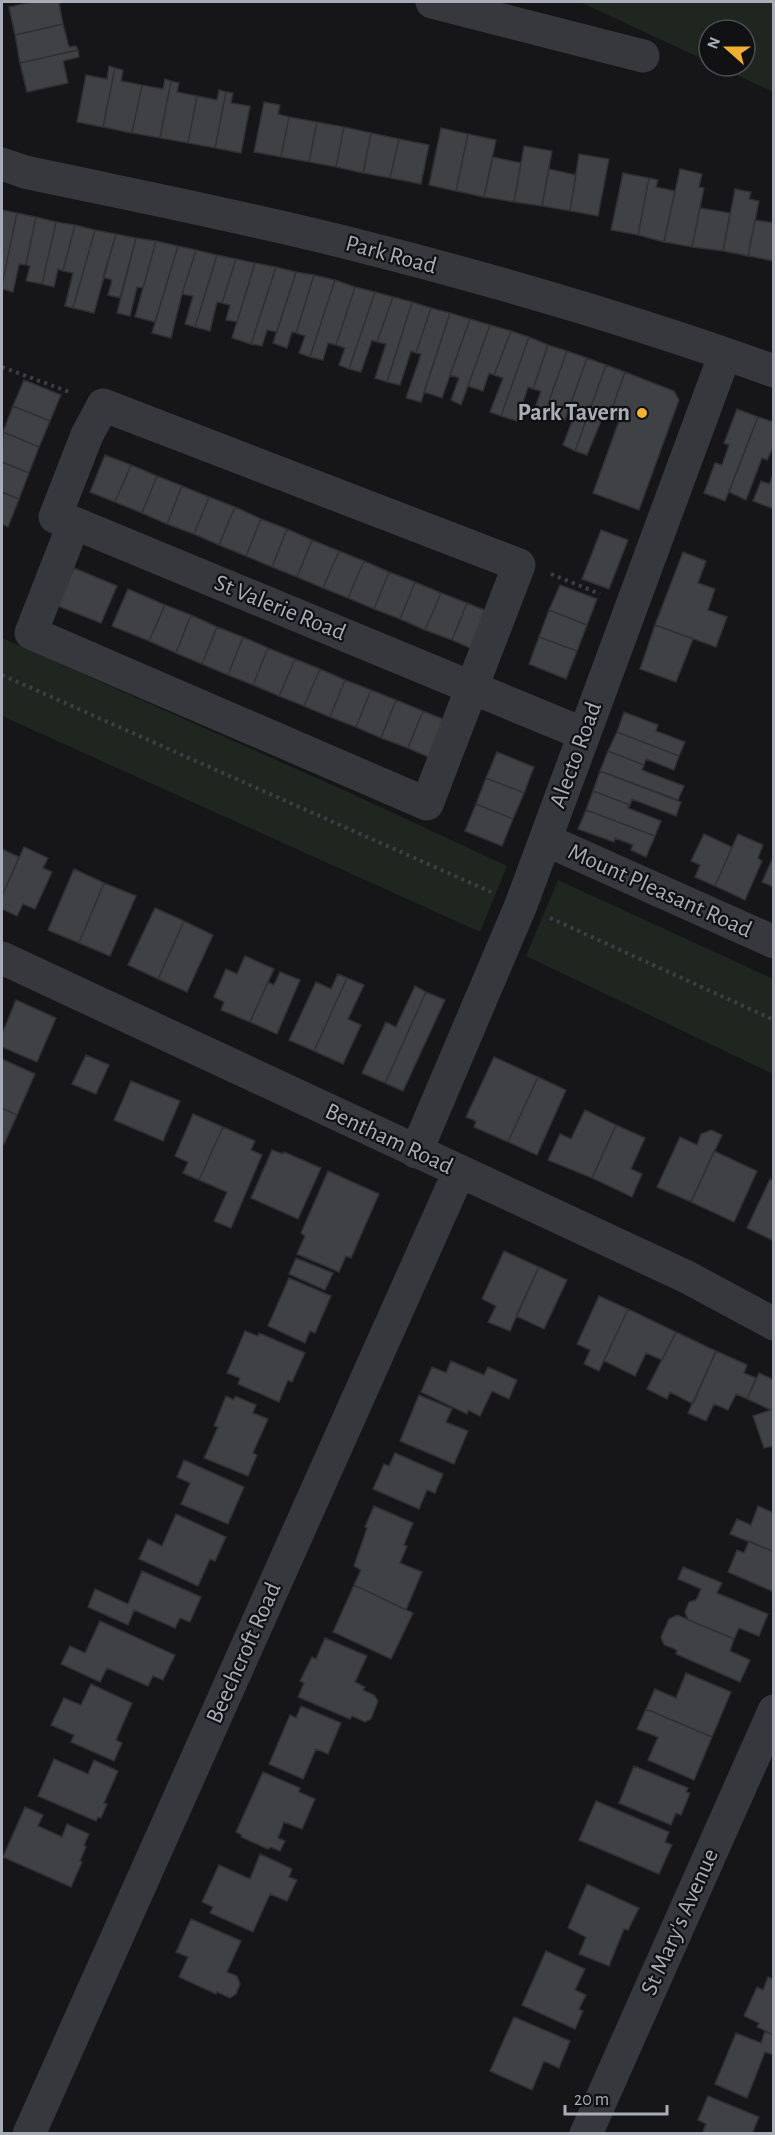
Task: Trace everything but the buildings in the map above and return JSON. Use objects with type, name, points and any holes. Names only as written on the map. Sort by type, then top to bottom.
[{"type":"street","points":[[432,2],[643,56]]},
{"type":"street","name":"Park Road","points":[[2,164],[25,172],[348,243],[534,294],[774,371]]},
{"type":"street","name":"Alecto Road","points":[[416,1152],[521,905],[725,354]]},
{"type":"street","points":[[74,524],[31,633],[427,804],[519,565],[103,405]]},
{"type":"street","name":"St Valerie Road","points":[[103,405],[87,435],[56,517],[584,734]]},
{"type":"street","name":"Mount Pleasant Road","points":[[546,840],[774,942]]},
{"type":"street","name":"Bentham Road","points":[[2,958],[687,1278],[774,1324]]},
{"type":"street","name":"Beechcroft Road","points":[[29,2133],[459,1172]]},
{"type":"street","name":"St Mary's Avenue","points":[[586,2133],[774,1711]]},
{"type":"path","points":[[2,367],[103,405]]},
{"type":"path","points":[[519,565],[527,564],[631,606]]},
{"type":"path","points":[[2,675],[774,1020]]},
{"type":"shaded area","points":[[580,2],[773,3],[773,92],[743,78],[757,78],[757,18],[697,18],[697,56]]},
{"type":"shaded area","points":[[2,638],[348,792],[507,866],[480,932],[2,716]]},
{"type":"shaded area","points":[[558,880],[773,979],[773,1074],[526,956]]},
{"type":"place","name":"Park Tavern","points":[[642,413]]}]
